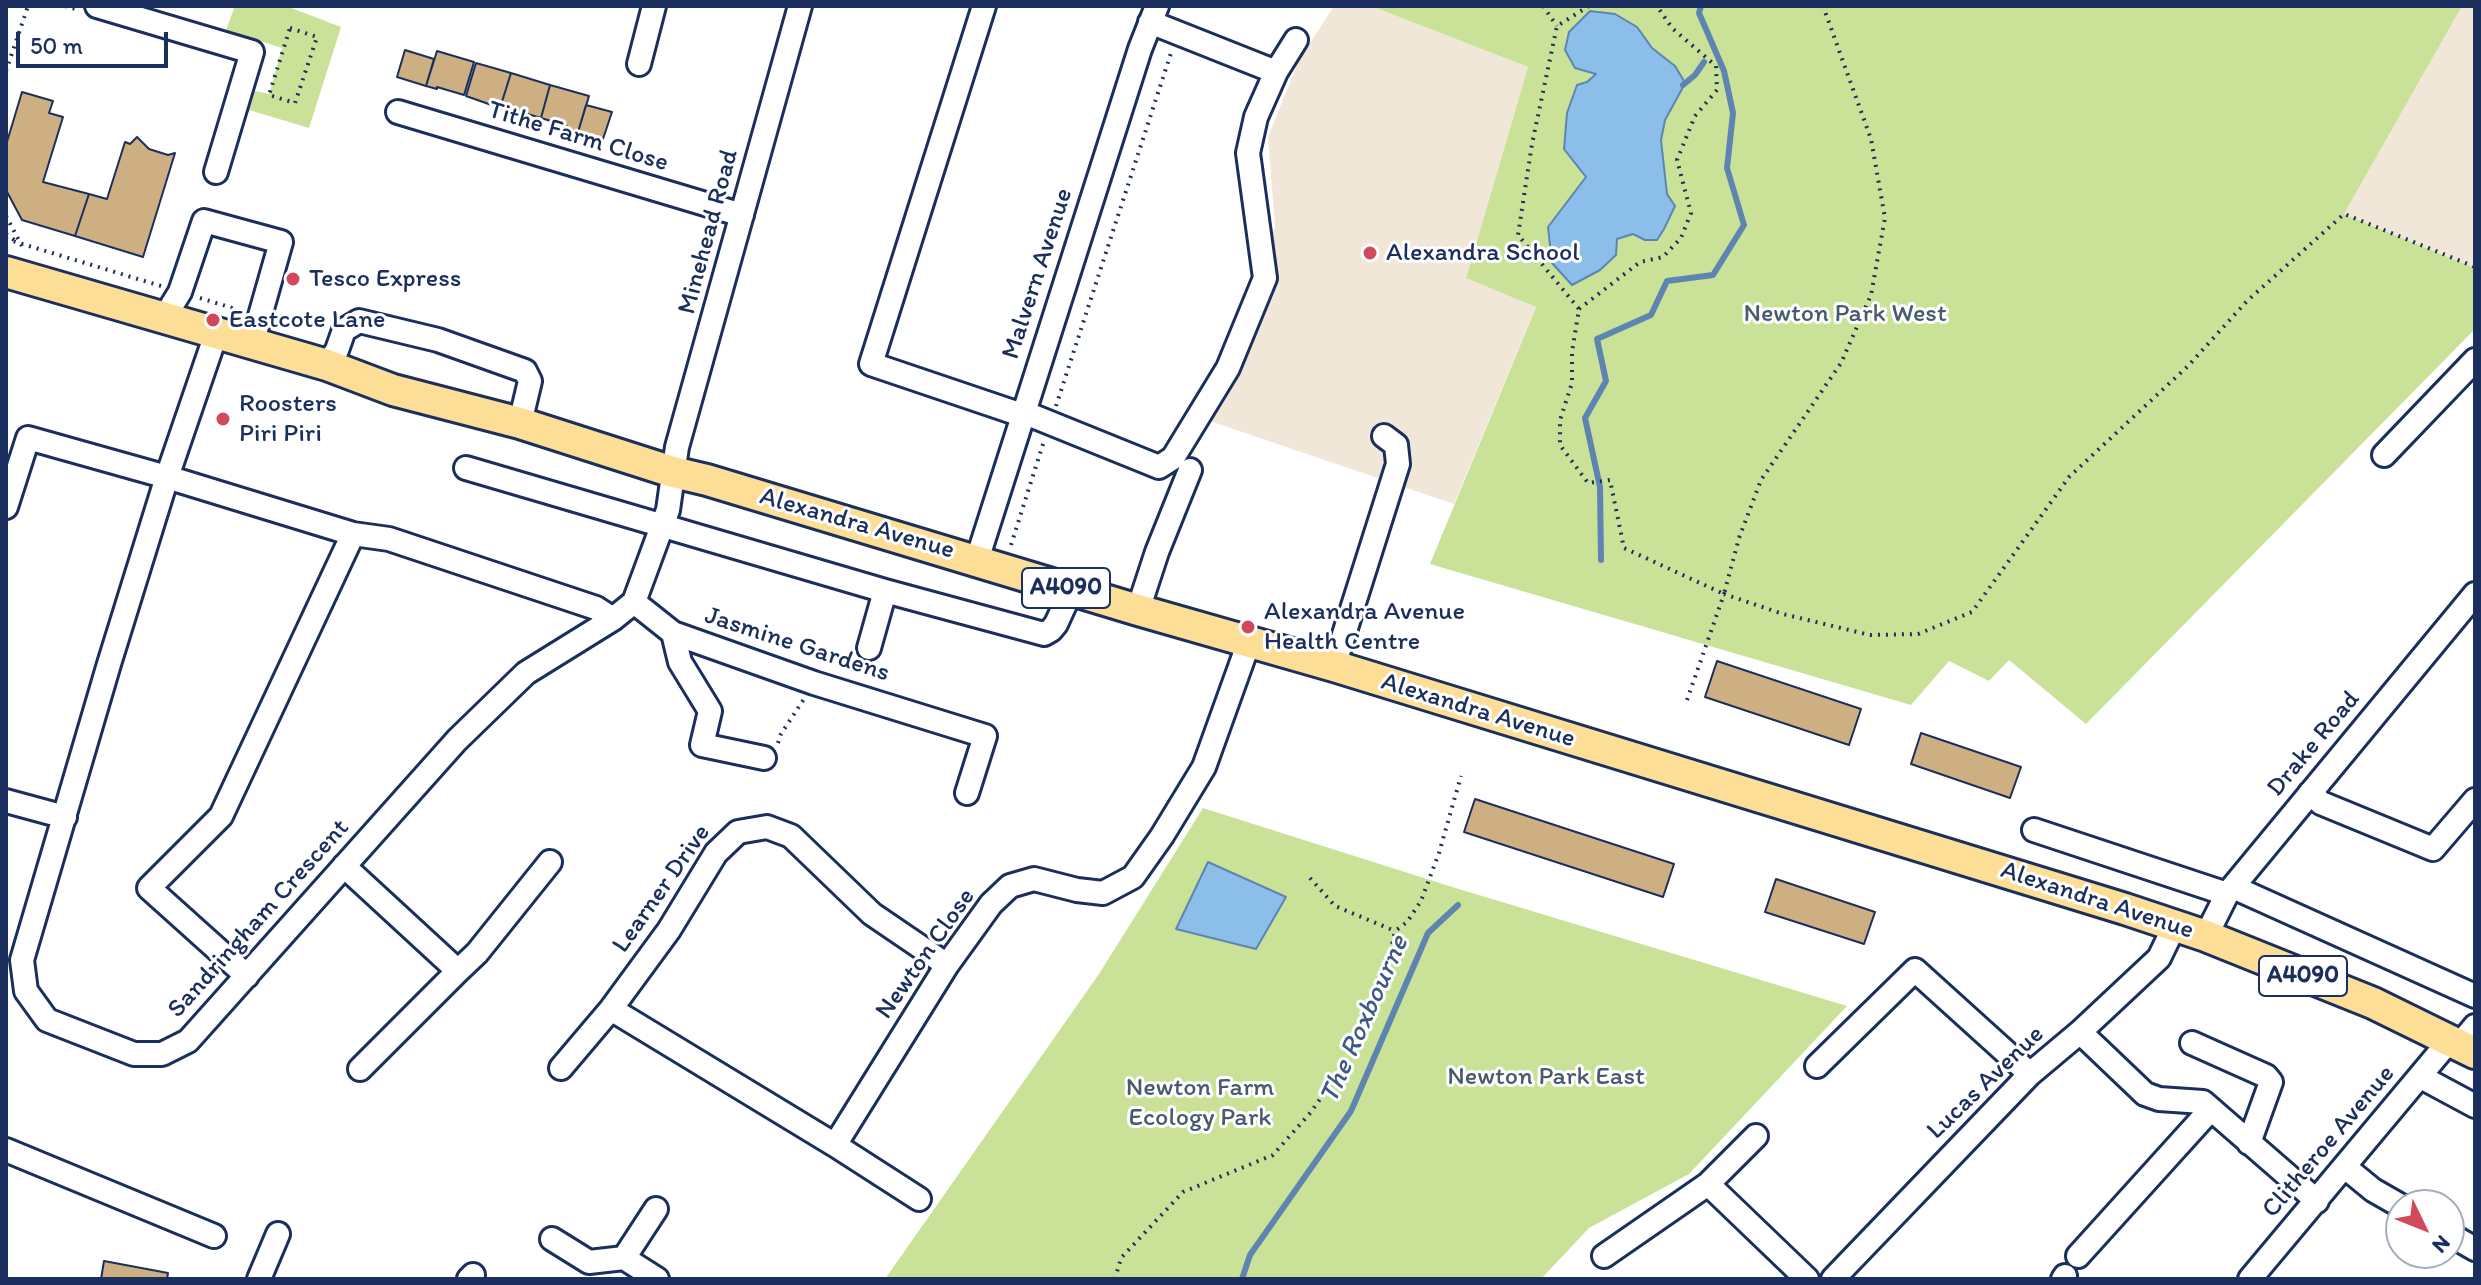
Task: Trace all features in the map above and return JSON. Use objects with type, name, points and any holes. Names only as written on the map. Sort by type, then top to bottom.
[{"type":"main road","name":"Alexandra Avenue","points":[[6,272],[327,365],[393,390],[520,423],[673,472],[1334,666],[2175,925],[2465,1041]]},
{"type":"street","points":[[639,64],[654,6]]},
{"type":"street","name":"Minehead Road","points":[[673,472],[677,447],[800,6]]},
{"type":"street","points":[[984,6],[871,364],[1050,423],[1159,467],[1173,458],[1228,368],[1265,278],[1248,153],[1256,117],[1276,72],[1296,40]]},
{"type":"street","points":[[88,8],[252,52],[216,172]]},
{"type":"street","points":[[1153,14],[1178,33],[1276,72]]},
{"type":"street","name":"Malvern Avenue","points":[[977,560],[1153,14]]},
{"type":"street","name":"Tithe Farm Close","points":[[398,112],[742,215]]},
{"type":"street","points":[[164,318],[180,292],[204,221],[281,242],[252,344]]},
{"type":"street","points":[[327,365],[337,350],[344,330],[359,321],[438,340],[525,371],[530,381],[520,423]]},
{"type":"street","name":"Sandringham Crescent","points":[[216,334],[167,477],[109,664],[22,960],[26,991],[47,1020],[134,1054],[162,1054],[188,1041],[457,740],[526,673],[613,619],[634,602]]},
{"type":"street","points":[[2384,455],[2475,360]]},
{"type":"street","points":[[1334,666],[1398,464],[1396,445],[1384,436]]},
{"type":"street","points":[[6,507],[28,438],[353,534],[389,539],[596,608],[613,619]]},
{"type":"street","points":[[466,468],[885,591],[1044,634],[1056,624],[1072,589]]},
{"type":"street","points":[[1138,610],[1190,470]]},
{"type":"street","points":[[634,602],[668,510],[673,472]]},
{"type":"street","points":[[247,976],[149,888],[221,816],[353,534]]},
{"type":"street","points":[[869,648],[885,591]]},
{"type":"street","name":"Drake Road","points":[[2206,936],[2230,890],[2475,594]]},
{"type":"street","name":"Jasmine Gardens","points":[[634,602],[673,633],[814,683],[952,723],[985,736],[967,793]]},
{"type":"street","points":[[673,633],[680,662],[710,711],[702,745],[764,758]]},
{"type":"street","name":"Newton Close","points":[[835,1145],[947,965],[991,904],[1010,886],[1034,879],[1103,893],[1133,877],[1204,767],[1249,642]]},
{"type":"street","points":[[2310,793],[2321,803],[2433,849],[2475,800]]},
{"type":"street","points":[[6,801],[65,817]]},
{"type":"street","name":"Learner Drive","points":[[561,1068],[611,1009],[669,930],[716,853],[738,832],[767,827],[791,836],[872,914],[947,965]]},
{"type":"street","points":[[2034,830],[2230,890],[2475,996]]},
{"type":"street","points":[[360,1069],[477,953],[550,862]]},
{"type":"street","points":[[344,866],[458,971]]},
{"type":"street","name":"Lucas Avenue","points":[[1833,1279],[2030,1074],[2159,958],[2175,925]]},
{"type":"street","points":[[1817,1066],[1915,970],[2030,1074]]},
{"type":"street","points":[[611,1009],[919,1199]]},
{"type":"street","points":[[2080,1032],[2145,1094],[2159,1099],[2203,1102],[2317,1201]]},
{"type":"street","name":"Clitheroe Avenue","points":[[2250,1279],[2421,1077],[2465,1041]]},
{"type":"street","points":[[2192,1043],[2266,1076],[2271,1082],[2249,1143]]},
{"type":"street","points":[[2421,1077],[2475,1106]]},
{"type":"street","points":[[2078,1256],[2211,1109]]},
{"type":"street","points":[[1604,1256],[1708,1184],[1756,1136]]},
{"type":"street","points":[[6,1150],[214,1236]]},
{"type":"street","points":[[2345,1167],[2385,1197]]},
{"type":"street","points":[[1708,1184],[1807,1279]]},
{"type":"street","points":[[624,1258],[656,1209]]},
{"type":"street","points":[[259,1279],[278,1234]]},
{"type":"street","points":[[552,1239],[589,1262],[624,1258],[657,1279]]},
{"type":"path","points":[[6,71],[28,6]]},
{"type":"path","points":[[65,6],[88,8]]},
{"type":"path","points":[[1543,6],[1557,26]]},
{"type":"path","points":[[1579,309],[1518,235],[1532,144],[1557,26],[1589,6]]},
{"type":"path","points":[[1657,6],[1672,28],[1716,66],[1717,90],[1695,116],[1677,160],[1691,213],[1681,238],[1663,257],[1640,262],[1579,309],[1572,352],[1572,383],[1560,420],[1560,445],[1588,483],[1610,480],[1624,548],[1724,594],[1783,614],[1870,635],[1918,634],[1972,612],[2069,477],[2188,366],[2247,301],[2344,214],[2475,267]]},
{"type":"path","points":[[1687,700],[1761,480],[1841,363],[1871,295],[1885,218],[1871,139],[1823,6]]},
{"type":"path","points":[[290,28],[317,37],[295,103],[269,95],[282,48],[290,28]]},
{"type":"path","points":[[1011,545],[1178,33]]},
{"type":"path","points":[[6,216],[22,246]]},
{"type":"path","points":[[7,239],[22,246]]},
{"type":"path","points":[[7,239],[22,246]]},
{"type":"path","points":[[764,758],[775,752],[781,734],[814,683]]},
{"type":"path","points":[[1115,1279],[1121,1258],[1183,1192],[1273,1155],[1311,1112],[1360,1042],[1386,971],[1395,931],[1407,922],[1421,901],[1439,853],[1461,776]]},
{"type":"path","points":[[1310,878],[1335,906],[1395,931]]},
{"type":"shaded area","name":"Alexandra School","points":[[1334,6],[1371,6],[1528,67],[1466,278],[1536,306],[1454,504],[1207,420],[1275,227],[1268,137],[1299,60]]},
{"type":"shaded area","points":[[2462,6],[2475,6],[2475,268],[2344,214]]},
{"type":"green space","points":[[235,6],[286,6],[341,27],[309,128],[249,110],[255,91],[269,94],[282,48],[226,30]]},
{"type":"green space","name":"Newton Park West","points":[[1371,6],[2462,6],[2344,214],[2475,268],[2475,329],[2086,724],[2009,660],[1989,681],[1949,661],[1911,705],[1430,564],[1536,307],[1466,278],[1528,67]]},
{"type":"green space","points":[[1203,808],[1847,1006],[1689,1174],[1589,1228],[1541,1279],[885,1279],[1099,974]]},
{"type":"water","points":[[1590,11],[1615,14],[1637,27],[1652,48],[1675,66],[1684,81],[1665,120],[1661,140],[1667,194],[1675,206],[1664,229],[1657,240],[1645,240],[1633,234],[1617,239],[1616,255],[1600,270],[1572,285],[1552,263],[1548,227],[1586,177],[1564,149],[1567,113],[1577,85],[1587,82],[1596,74],[1575,68],[1565,50],[1569,32]]},
{"type":"water","points":[[1208,862],[1286,897],[1256,949],[1176,929]]},
{"type":"building","points":[[405,50],[434,59],[426,86],[397,77]]},
{"type":"building","points":[[437,51],[474,62],[464,95],[426,86]]},
{"type":"building","points":[[476,63],[511,73],[500,108],[466,96]]},
{"type":"building","points":[[511,73],[550,85],[541,118],[500,108]]},
{"type":"building","points":[[550,85],[589,96],[578,132],[541,118]]},
{"type":"building","points":[[22,92],[53,101],[49,113],[63,117],[43,182],[89,194],[75,236],[22,220],[6,190],[6,145]]},
{"type":"building","points":[[586,105],[612,112],[603,139],[578,132]]},
{"type":"building","points":[[137,137],[149,149],[168,155],[175,153],[143,257],[75,236],[89,194],[107,199],[125,142],[130,144]]},
{"type":"building","points":[[1717,661],[1861,709],[1849,745],[1705,697]]},
{"type":"building","points":[[1921,733],[2021,767],[2010,798],[1911,764]]},
{"type":"building","points":[[1475,799],[1674,864],[1663,897],[1464,832]]},
{"type":"building","points":[[1776,879],[1875,912],[1864,944],[1765,912]]},
{"type":"building","points":[[104,1261],[168,1273],[167,1279],[101,1279]]},
{"type":"waterway","name":"The Roxbourne","points":[[1601,560],[1600,487],[1585,418],[1606,381],[1597,339],[1651,315],[1667,281],[1713,275],[1744,225],[1727,168],[1733,113],[1724,71],[1699,13],[1701,6]]},
{"type":"waterway","points":[[1683,85],[1704,62]]},
{"type":"waterway","name":"The Roxbourne","points":[[1242,1279],[1250,1255],[1351,1111],[1428,933],[1458,905]]},
{"type":"place","name":"Alexandra School","points":[[1370,253]]},
{"type":"place","name":"Tesco Express","points":[[293,279]]},
{"type":"place","name":"Eastcote Lane","points":[[213,320]]},
{"type":"place","name":"Roosters Piri Piri","points":[[223,419]]},
{"type":"place","name":"Alexandra Avenue Health Centre","points":[[1248,627]]},
{"type":"park label","name":"Newton Park East","points":[[1546,1077]]},
{"type":"park label","name":"Newton Farm Ecology Park","points":[[1200,1103]]}]
